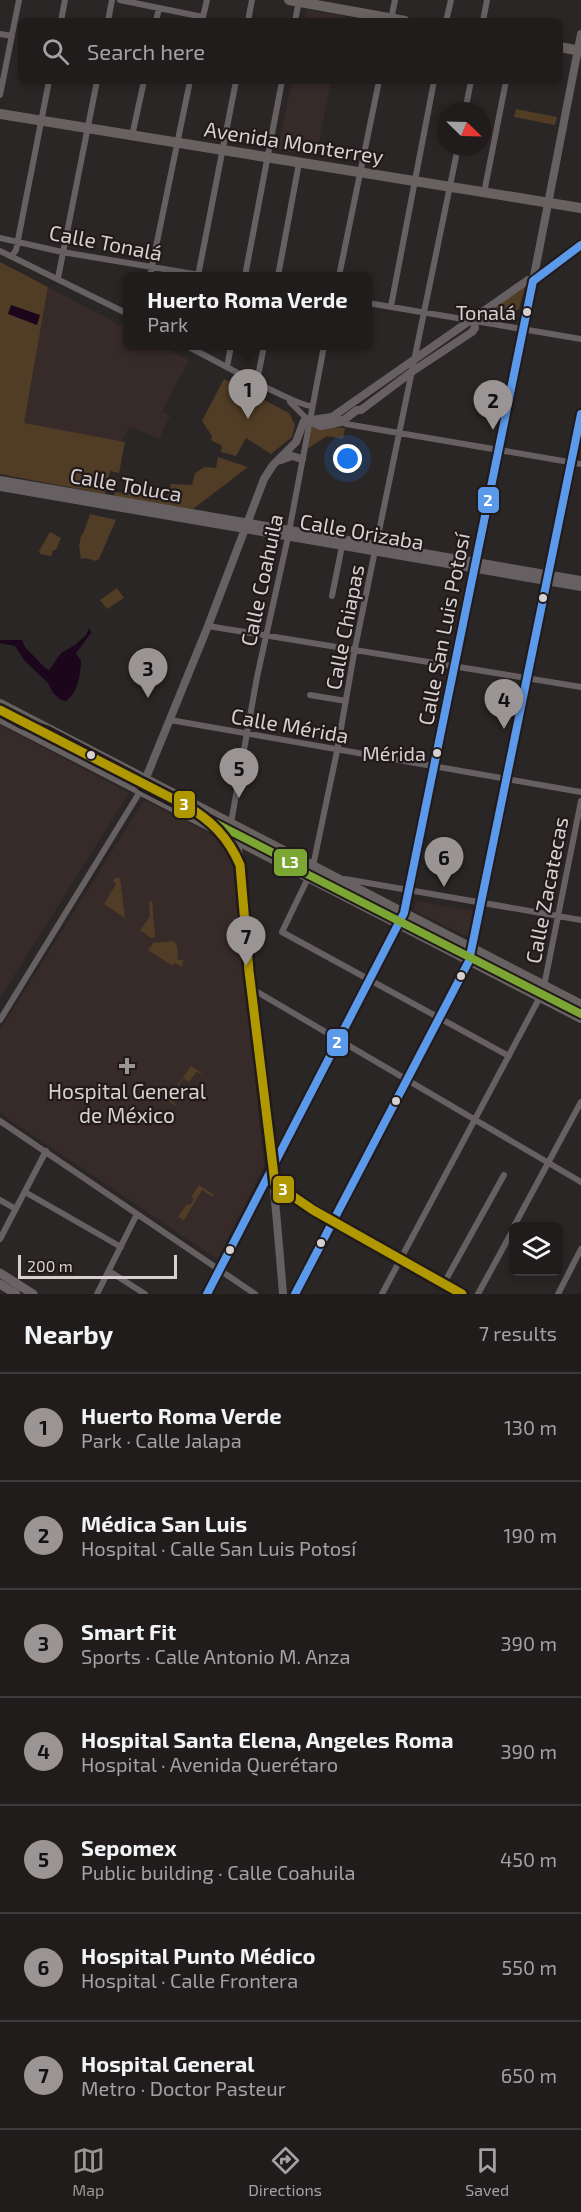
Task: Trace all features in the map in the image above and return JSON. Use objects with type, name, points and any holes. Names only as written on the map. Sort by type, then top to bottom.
[{"type":"main road","points":[[296,1],[381,18]]},
{"type":"main road","points":[[563,47],[579,50]]},
{"type":"main road","name":"Avenida Monterrey","points":[[0,114],[581,208]]},
{"type":"main road","points":[[533,281],[581,245]]},
{"type":"main road","name":"Calle San Luis Potosí","points":[[207,1294],[404,913],[533,281]]},
{"type":"main road","points":[[295,1294],[471,956],[548,578],[576,463],[581,414]]},
{"type":"main road","points":[[0,704],[404,913],[540,997],[581,1018]]},
{"type":"main road","points":[[0,718],[398,924],[544,986],[581,1005]]},
{"type":"main road","points":[[275,1184],[458,1294]]},
{"type":"main road","points":[[0,1273],[33,1294]]},
{"type":"main road","points":[[0,1284],[16,1294]]},
{"type":"street","points":[[0,95],[2,73],[19,0]]},
{"type":"street","points":[[62,18],[65,0]]},
{"type":"street","points":[[109,18],[112,0]]},
{"type":"street","points":[[120,0],[199,18]]},
{"type":"street","points":[[203,18],[207,0]]},
{"type":"street","points":[[249,18],[252,0]]},
{"type":"street","points":[[391,18],[395,0]]},
{"type":"street","points":[[447,18],[451,0]]},
{"type":"street","points":[[484,18],[487,0]]},
{"type":"street","points":[[295,18],[296,1]]},
{"type":"street","points":[[157,18],[159,8]]},
{"type":"street","points":[[0,34],[12,36]]},
{"type":"street","name":"Calle San Luis Potosí","points":[[533,281],[581,34]]},
{"type":"street","points":[[12,256],[16,250],[48,84]]},
{"type":"street","points":[[58,278],[96,84]]},
{"type":"street","points":[[132,136],[143,84]]},
{"type":"street","points":[[151,272],[189,84]]},
{"type":"street","points":[[199,272],[235,84]]},
{"type":"street","points":[[246,272],[281,84]]},
{"type":"street","points":[[340,272],[378,84]]},
{"type":"street","points":[[390,306],[433,84]]},
{"type":"street","points":[[467,102],[470,84]]},
{"type":"street","points":[[484,193],[505,84]]},
{"type":"street","name":"Calle Chiapas","points":[[313,866],[375,548],[456,156]]},
{"type":"street","points":[[279,272],[299,163]]},
{"type":"street","name":"Calle Tonalá","points":[[0,238],[62,252],[178,272]]},
{"type":"street","points":[[0,251],[123,311]]},
{"type":"street","points":[[338,419],[415,359],[528,280],[533,281]]},
{"type":"street","points":[[372,304],[581,339]]},
{"type":"street","points":[[0,1020],[141,790],[208,626],[264,479],[296,441],[304,422],[312,419],[338,419],[376,399],[472,332],[475,328],[472,320]]},
{"type":"street","points":[[196,350],[288,399],[306,407],[312,406]]},
{"type":"street","points":[[227,367],[230,350]]},
{"type":"street","points":[[257,381],[263,350]]},
{"type":"street","name":"Calle Coahuila","points":[[231,823],[246,734],[289,533],[323,350]]},
{"type":"street","points":[[288,399],[309,421]]},
{"type":"street","points":[[338,419],[346,424],[576,463]]},
{"type":"street","points":[[277,462],[292,456],[302,459]]},
{"type":"street","name":"Calle Toluca","points":[[0,480],[66,495],[245,526]]},
{"type":"street","name":"Calle Toluca","points":[[0,488],[66,495]]},
{"type":"street","name":"Calle Orizaba","points":[[245,526],[548,578],[581,587]]},
{"type":"street","name":"Calle Orizaba","points":[[289,533],[342,546],[375,548]]},
{"type":"street","points":[[332,596],[342,546]]},
{"type":"street","name":"Calle Orizaba","points":[[548,578],[581,580]]},
{"type":"street","points":[[208,626],[355,648],[581,687]]},
{"type":"street","points":[[310,695],[346,701]]},
{"type":"street","name":"Calle Mérida","points":[[170,720],[581,792]]},
{"type":"street","name":"Calle Zacatecas","points":[[382,1294],[540,997],[581,801]]},
{"type":"street","points":[[231,823],[237,840],[254,990],[275,1184],[283,1294]]},
{"type":"street","points":[[308,878],[282,932],[509,1056]]},
{"type":"street","points":[[339,878],[581,920]]},
{"type":"street","points":[[254,990],[581,1182]]},
{"type":"street","points":[[517,1222],[581,1102]]},
{"type":"street","points":[[0,1121],[255,1294]]},
{"type":"street","points":[[0,1239],[46,1151]]},
{"type":"street","points":[[443,1285],[504,1175]]},
{"type":"street","points":[[263,1186],[275,1184]]},
{"type":"street","points":[[25,1192],[121,1247]]},
{"type":"street","points":[[0,1200],[16,1209]]},
{"type":"street","points":[[98,1294],[137,1214]]},
{"type":"street","points":[[478,1294],[509,1236]]},
{"type":"street","points":[[558,1294],[581,1249]]},
{"type":"street","points":[[110,1271],[145,1294]]},
{"type":"shaded area","points":[[307,10],[344,16],[344,18],[306,18]]},
{"type":"shaded area","points":[[291,84],[330,84],[316,156],[278,150]]},
{"type":"shaded area","points":[[516,109],[557,117],[555,125],[514,117]]},
{"type":"shaded area","points":[[0,262],[48,287],[24,423],[125,442],[119,473],[110,471],[105,494],[0,474]]},
{"type":"shaded area","points":[[526,284],[519,309],[498,320],[479,317]]},
{"type":"shaded area","points":[[48,287],[123,326],[123,350],[169,350],[189,360],[162,411],[170,416],[159,439],[130,426],[121,442],[24,423]]},
{"type":"shaded area","points":[[11,305],[40,315],[37,325],[8,314]]},
{"type":"shaded area","points":[[224,379],[289,413],[295,425],[292,437],[271,454],[246,438],[236,456],[221,452],[222,446],[211,440],[212,436],[202,421]]},
{"type":"shaded area","points":[[312,426],[345,428],[343,439],[327,436],[307,449]]},
{"type":"shaded area","points":[[218,457],[248,467],[193,509],[114,496],[115,492],[167,499],[171,484],[192,485],[195,473],[205,467],[216,468]]},
{"type":"shaded area","points":[[90,514],[116,520],[99,559],[96,561],[81,559],[79,546]]},
{"type":"shaded area","points":[[50,532],[61,538],[56,550],[53,550],[51,556],[40,554],[39,551]]},
{"type":"shaded area","points":[[117,588],[124,598],[107,609],[100,600]]},
{"type":"shaded area","points":[[89,628],[91,633],[76,653],[81,661],[78,683],[73,694],[66,701],[53,693],[48,683],[24,660],[15,646],[0,643],[0,640],[22,640],[25,647],[49,670],[61,653],[75,645],[86,635]]},
{"type":"shaded area","points":[[0,725],[129,793],[0,998]]},
{"type":"shaded area","name":"Hospital General de México","points":[[144,800],[232,845],[264,1167],[217,1259],[0,1113],[0,1030]]},
{"type":"shaded area","points":[[115,878],[120,878],[125,918],[104,904],[116,884],[113,881]]},
{"type":"shaded area","points":[[149,901],[152,901],[155,937],[151,938],[140,930],[150,917]]},
{"type":"shaded area","points":[[416,901],[473,911],[468,937],[414,910]]},
{"type":"shaded area","points":[[173,941],[177,946],[178,960],[183,960],[182,967],[175,963],[173,966],[148,950],[153,943]]},
{"type":"shaded area","points":[[191,1066],[203,1074],[196,1072],[189,1082],[183,1078],[177,1088],[181,1092],[174,1103],[179,1108],[167,1100]]},
{"type":"shaded area","points":[[199,1185],[214,1195],[213,1197],[202,1190],[184,1220],[178,1217],[187,1204],[190,1205],[194,1199],[191,1197]]},
{"type":"transit line","name":"2","points":[[207,1294],[404,913],[533,281],[581,245]]},
{"type":"transit line","name":"2","points":[[295,1294],[469,961],[581,414]]},
{"type":"transit line","name":"3","points":[[0,710],[185,805],[211,823],[224,838],[240,865],[249,971],[275,1184],[313,1210],[462,1294]]},
{"type":"transit line","name":"L3","points":[[0,711],[22,723],[48,732],[135,778],[143,786],[289,861],[299,870],[581,1014]]},
{"type":"place","name":"Tonalá","points":[[527,312]]},
{"type":"place","name":"Huerto Roma Verde","points":[[248,419]]},
{"type":"place","name":"Médica San Luis","points":[[493,430]]},
{"type":"place","name":"Smart Fit","points":[[148,698]]},
{"type":"place","name":"Hospital Santa Elena, Angeles Roma","points":[[504,729]]},
{"type":"place","name":"Mérida","points":[[437,753]]},
{"type":"place","name":"Sepomex","points":[[239,798]]},
{"type":"place","name":"Hospital Punto Médico","points":[[444,887]]},
{"type":"place","name":"Hospital General","points":[[246,966]]},
{"type":"place","name":"Hospital General de México","points":[[127,1066]]}]
